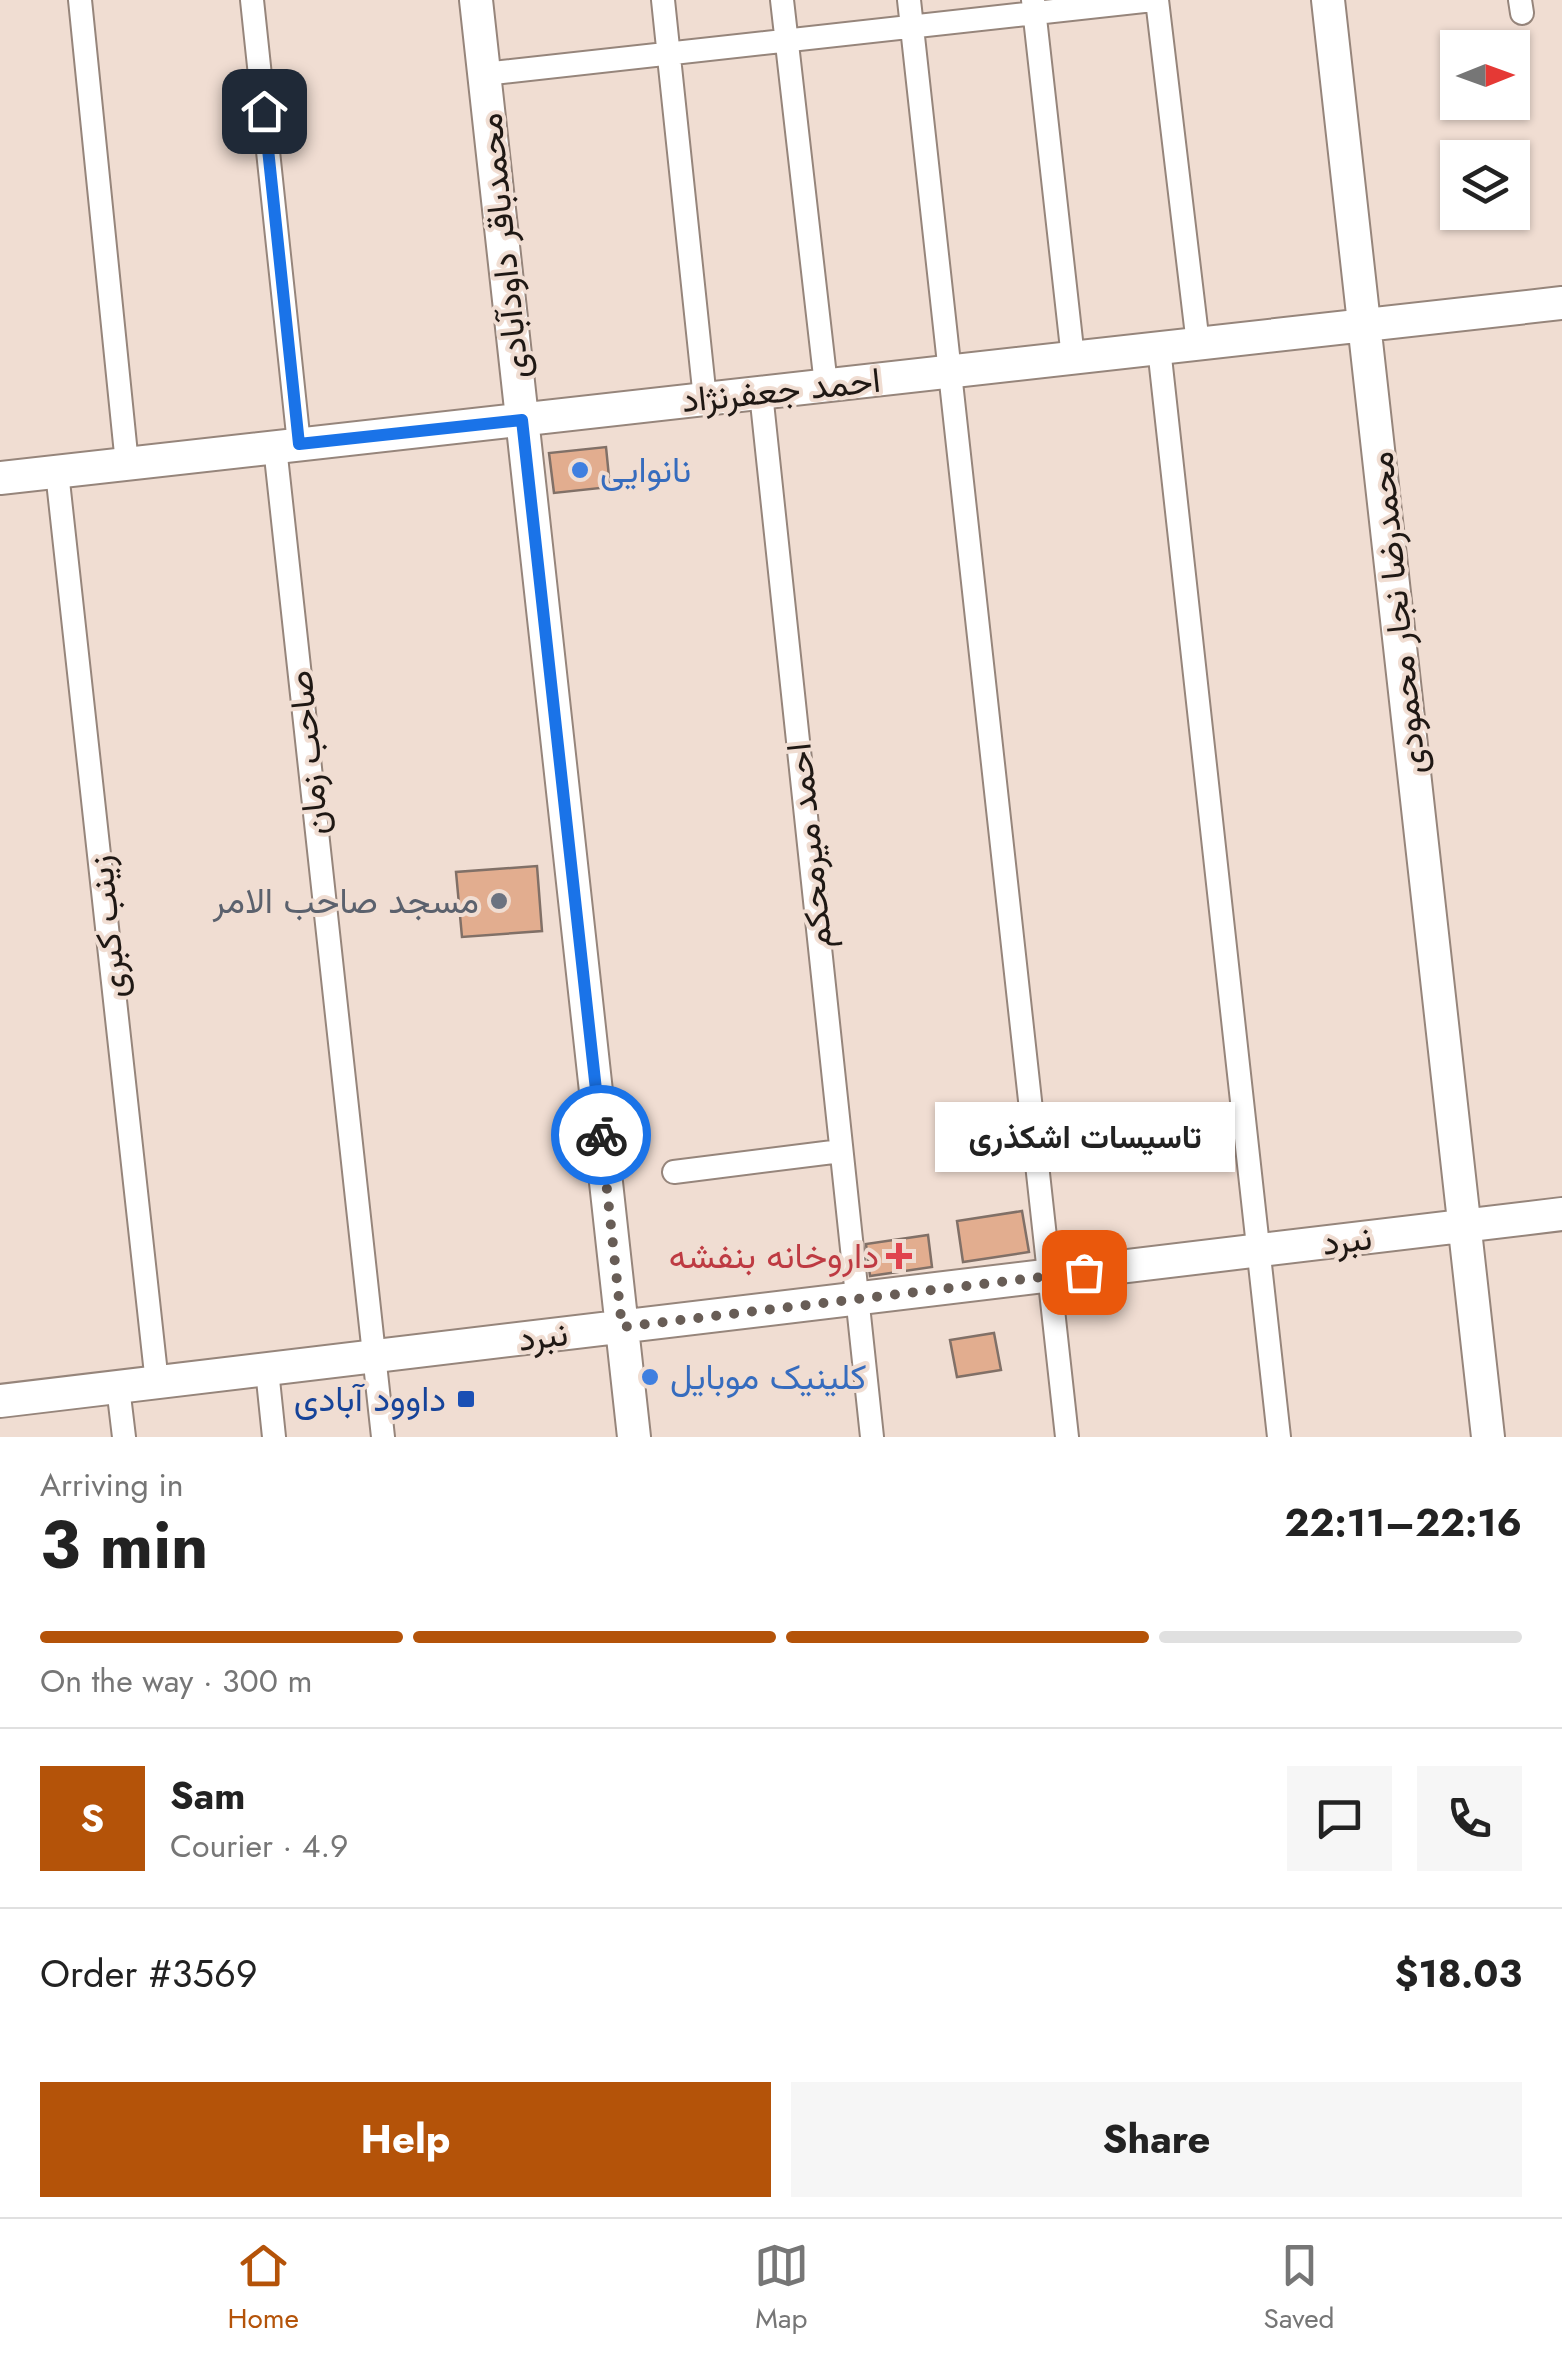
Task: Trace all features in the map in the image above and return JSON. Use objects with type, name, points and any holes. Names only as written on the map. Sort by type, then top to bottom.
[{"type":"street","points":[[80,0],[127,464]]},
{"type":"street","name":"صاحب زمان","points":[[252,0],[287,446],[383,1437]]},
{"type":"street","name":"محمدباقر داودآبادی","points":[[476,0],[634,1437]]},
{"type":"street","points":[[663,0],[705,399]]},
{"type":"street","points":[[782,0],[826,385]]},
{"type":"street","points":[[908,0],[1068,1437]]},
{"type":"street","points":[[484,74],[912,27],[1034,6],[1155,0],[1198,344]]},
{"type":"street","name":"محمدرضا نجار محمودی","points":[[1328,0],[1488,1437]]},
{"type":"street","points":[[1034,6],[1072,358]]},
{"type":"street","name":"احمد جعفرنژاد","points":[[0,478],[1562,303]]},
{"type":"street","points":[[1160,348],[1279,1437]]},
{"type":"street","name":"احمد میرمحکم","points":[[761,393],[872,1437]]},
{"type":"street","name":"زینب کبری","points":[[57,472],[157,1383]]},
{"type":"street","points":[[674,1172],[841,1150]]},
{"type":"street","name":"نبرد","points":[[0,1402],[1562,1214]]},
{"type":"street","points":[[267,1370],[274,1437]]},
{"type":"street","points":[[118,1388],[124,1437]]},
{"type":"building","name":"نانوایی","points":[[606,447],[610,487],[554,493],[549,453]]},
{"type":"building","name":"مسجد صاحب الامر","points":[[537,866],[542,931],[462,937],[456,872]]},
{"type":"building","points":[[1022,1211],[1029,1252],[963,1262],[957,1221]]},
{"type":"building","name":"داروخانه بنفشه","points":[[928,1235],[932,1267],[870,1276],[866,1244]]},
{"type":"building","points":[[994,1333],[1001,1370],[957,1377],[950,1340]]},
{"type":"way so far","points":[[601,1135],[622,1327],[1084,1272]]},
{"type":"place","name":"نانوایی","points":[[580,470]]},
{"type":"place","name":"مسجد صاحب الامر","points":[[499,901]]},
{"type":"place","name":"داروخانه بنفشه","points":[[899,1256]]},
{"type":"place","name":"تاسیسات اشکذری","points":[[1084,1272]]},
{"type":"place","name":"کلینیک موبایل","points":[[650,1377]]},
{"type":"place","name":"داوود آبادی","points":[[466,1399]]},
{"type":"route","points":[[264,111],[299,444],[522,420],[601,1135]]}]
